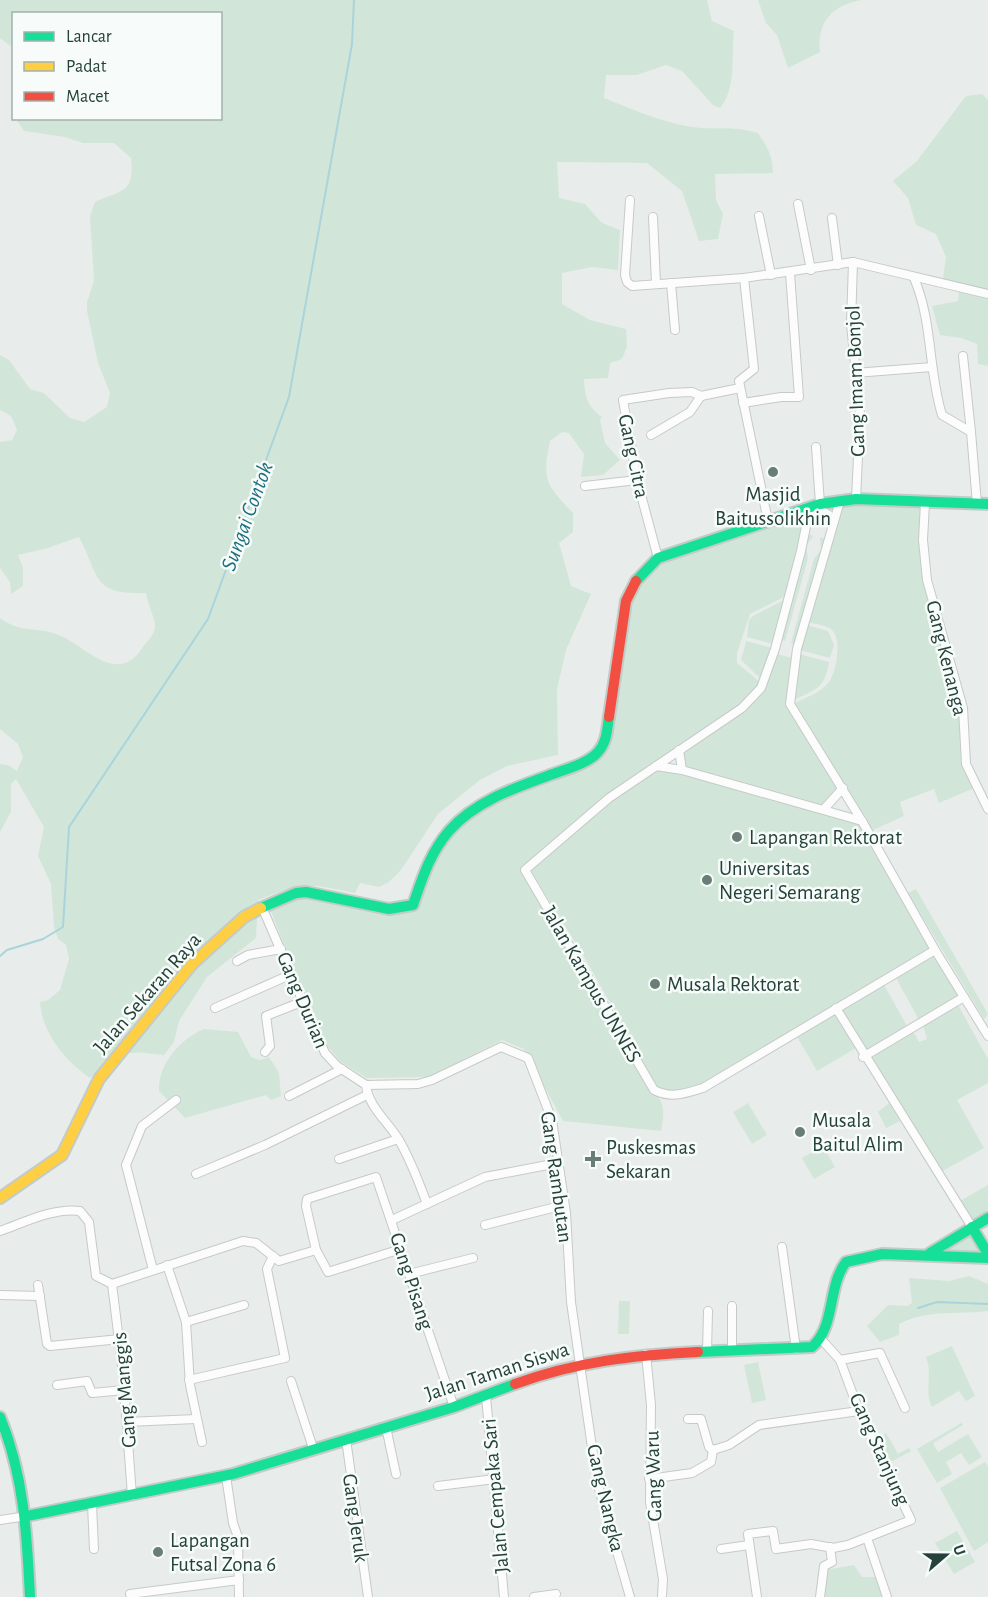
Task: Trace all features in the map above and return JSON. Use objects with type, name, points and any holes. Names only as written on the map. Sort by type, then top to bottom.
[{"type":"main road","points":[[658,558],[815,505],[856,499],[982,504]]},
{"type":"main road","name":"Jalan Sekaran Raya","points":[[0,1198],[62,1155],[74,1137],[93,1091],[106,1070],[192,964],[236,924],[262,907],[296,893],[306,892],[389,909],[406,908],[416,902],[429,860],[441,841],[470,814],[510,790],[573,767],[597,754],[605,742],[624,610],[633,584],[658,558]]},
{"type":"main road","points":[[930,1253],[951,1243],[988,1218]]},
{"type":"main road","points":[[821,1339],[839,1269],[846,1262],[887,1253],[930,1253],[956,1260],[988,1256],[972,1227]]},
{"type":"main road","name":"Jalan Taman Siswa","points":[[27,1516],[226,1476],[453,1407],[550,1371],[581,1363],[646,1354],[796,1349],[812,1347],[821,1339]]},
{"type":"main road","points":[[0,1417],[27,1516],[30,1597]]},
{"type":"street","points":[[630,200],[627,282],[632,286],[744,278],[811,270],[853,262],[988,294]]},
{"type":"street","points":[[798,204],[811,270]]},
{"type":"street","points":[[759,216],[771,275]]},
{"type":"street","points":[[653,217],[656,284]]},
{"type":"street","points":[[832,218],[838,265]]},
{"type":"street","name":"Gang Imam Bonjol","points":[[853,262],[851,324],[860,414],[856,499]]},
{"type":"street","points":[[743,403],[781,397],[799,397],[800,376],[790,273]]},
{"type":"street","points":[[744,278],[754,369],[739,381],[768,521]]},
{"type":"street","points":[[914,278],[926,312],[933,384],[943,418],[971,432]]},
{"type":"street","points":[[671,282],[675,330]]},
{"type":"street","points":[[963,356],[982,504]]},
{"type":"street","points":[[855,373],[932,367]]},
{"type":"street","name":"Gang Citra","points":[[658,558],[637,480],[623,400],[692,392],[700,396],[740,388]]},
{"type":"street","points":[[651,435],[690,412],[700,396]]},
{"type":"street","name":"Jalan Kampus UNNES","points":[[816,447],[815,505],[808,519],[790,596],[761,688],[742,708],[609,798],[525,870],[654,1090],[678,1095],[703,1088],[935,950]]},
{"type":"street","points":[[585,486],[637,480]]},
{"type":"street","points":[[840,501],[797,650],[789,697],[794,713],[843,788],[935,950],[988,1036]]},
{"type":"street","name":"Gang Kenanga","points":[[924,503],[923,540],[927,580],[963,708],[966,764],[985,796],[988,809]]},
{"type":"street","points":[[808,519],[813,514],[822,511],[829,515],[832,525]]},
{"type":"street","points":[[679,750],[682,770]]},
{"type":"street","points":[[656,766],[682,770],[862,821]]},
{"type":"street","points":[[824,809],[843,788]]},
{"type":"street","name":"Gang Durian","points":[[262,907],[304,1001],[316,1037],[330,1060],[366,1085]]},
{"type":"street","points":[[237,961],[248,955],[281,949]]},
{"type":"street","points":[[215,1008],[292,974]]},
{"type":"street","points":[[863,1057],[964,997]]},
{"type":"street","points":[[265,1052],[270,1046],[266,1016],[304,1001]]},
{"type":"street","points":[[836,1008],[863,1057],[972,1227]]},
{"type":"street","name":"Gang Rambutan","points":[[366,1085],[424,1083],[499,1047],[506,1047],[528,1058],[552,1120],[564,1205],[571,1302],[581,1363]]},
{"type":"street","points":[[289,1096],[342,1069]]},
{"type":"street","points":[[366,1085],[367,1095],[398,1138],[414,1168],[427,1204]]},
{"type":"street","points":[[196,1174],[265,1145],[367,1095]]},
{"type":"street","points":[[153,1269],[126,1165],[142,1126],[177,1100]]},
{"type":"street","points":[[339,1160],[398,1138]]},
{"type":"street","name":"Gang Pisang","points":[[453,1407],[392,1220],[486,1177],[558,1163]]},
{"type":"street","points":[[392,1220],[376,1177],[310,1196],[306,1206],[316,1250],[328,1272],[401,1249]]},
{"type":"street","points":[[485,1225],[564,1205]]},
{"type":"street","points":[[0,1231],[39,1217],[72,1210],[80,1211],[89,1222],[96,1276],[112,1284],[243,1241],[256,1243],[283,1261],[316,1250]]},
{"type":"street","points":[[782,1247],[796,1349]]},
{"type":"street","points":[[189,1380],[285,1358],[267,1269],[273,1256]]},
{"type":"street","points":[[409,1274],[473,1258]]},
{"type":"street","points":[[167,1265],[186,1322],[189,1380],[202,1442]]},
{"type":"street","points":[[38,1284],[47,1344],[50,1346],[120,1339]]},
{"type":"street","name":"Gang Manggis","points":[[112,1284],[125,1390],[132,1496]]},
{"type":"street","points":[[0,1295],[40,1296]]},
{"type":"street","points":[[186,1322],[244,1305]]},
{"type":"street","points":[[732,1306],[732,1351]]},
{"type":"street","points":[[707,1352],[708,1311]]},
{"type":"street","name":"Gang Stanjung","points":[[821,1339],[840,1360],[860,1411],[912,1519],[867,1538]]},
{"type":"street","points":[[840,1360],[880,1353],[905,1408]]},
{"type":"street","name":"Gang Waru","points":[[646,1354],[651,1405],[649,1479],[663,1579],[662,1597]]},
{"type":"street","name":"Gang Nangka","points":[[581,1363],[597,1482],[630,1597]]},
{"type":"street","points":[[57,1385],[87,1381],[92,1393],[125,1390]]},
{"type":"street","points":[[291,1381],[313,1448]]},
{"type":"street","name":"Jalan Cempaka Sari","points":[[486,1396],[504,1597]]},
{"type":"street","points":[[713,1450],[729,1445],[759,1425],[860,1411]]},
{"type":"street","points":[[127,1422],[196,1419]]},
{"type":"street","points":[[688,1419],[701,1419],[709,1447],[713,1450]]},
{"type":"street","points":[[386,1427],[396,1474]]},
{"type":"street","name":"Gang Jeruk","points":[[346,1439],[368,1597]]},
{"type":"street","points":[[649,1479],[697,1471],[711,1462],[713,1450]]},
{"type":"street","points":[[226,1476],[233,1523],[238,1537],[239,1597]]},
{"type":"street","points":[[438,1486],[495,1479]]},
{"type":"street","points":[[92,1504],[94,1549]]},
{"type":"street","points":[[0,1520],[27,1516]]},
{"type":"street","points":[[757,1597],[747,1534],[773,1532],[776,1549],[815,1544],[830,1547],[867,1538],[887,1597]]},
{"type":"street","points":[[721,1549],[749,1545]]},
{"type":"street","points":[[820,1597],[824,1566],[832,1562],[830,1547]]},
{"type":"street","points":[[130,1594],[239,1580]]},
{"type":"street","points":[[534,1597],[555,1594]]},
{"type":"green space","points":[[0,0],[707,0],[712,21],[734,31],[731,81],[729,91],[720,108],[713,105],[682,71],[666,65],[637,75],[606,75],[604,98],[652,117],[691,127],[736,129],[758,133],[769,152],[773,167],[773,173],[715,174],[716,200],[723,214],[718,239],[699,241],[682,191],[647,163],[557,162],[559,198],[585,204],[602,223],[620,230],[618,270],[592,267],[562,273],[562,304],[590,320],[626,329],[627,347],[622,359],[610,363],[608,378],[584,379],[588,401],[602,417],[600,420],[605,443],[620,460],[603,475],[581,477],[584,454],[569,433],[562,432],[550,441],[546,465],[548,481],[573,513],[573,532],[559,543],[571,586],[591,594],[566,650],[557,689],[558,755],[507,766],[480,780],[438,814],[401,870],[389,882],[379,887],[360,883],[355,893],[327,887],[296,887],[258,900],[256,938],[207,977],[179,1021],[174,1042],[164,1055],[131,1053],[123,1055],[108,1062],[90,1078],[56,1045],[45,1025],[42,1013],[40,1002],[48,1000],[60,990],[69,959],[66,945],[58,939],[54,927],[51,884],[38,856],[44,827],[16,779],[11,784],[11,812],[0,832],[0,764],[8,765],[17,771],[23,757],[18,744],[0,729],[0,618],[22,628],[56,634],[112,664],[123,664],[133,659],[152,636],[155,624],[146,593],[115,591],[106,586],[95,572],[79,537],[18,555],[23,568],[23,586],[11,594],[10,582],[0,568],[0,442],[12,440],[17,430],[11,416],[0,410],[0,355],[9,360],[30,389],[44,393],[70,418],[84,422],[107,407],[110,393],[98,363],[87,311],[87,302],[94,281],[90,216],[95,202],[119,192],[128,185],[132,170],[131,158],[114,143],[83,143],[65,137],[24,131],[17,120],[222,120],[222,12],[12,12],[12,47],[0,38]]},
{"type":"green space","points":[[758,0],[862,0],[851,2],[835,11],[824,24],[821,32],[820,52],[788,68],[777,35],[766,23]]},
{"type":"green space","points":[[982,94],[988,100],[988,366],[978,364],[977,344],[961,338],[940,335],[932,306],[958,301],[960,283],[943,279],[946,257],[936,234],[916,225],[908,198],[893,181],[917,161],[966,96]]},
{"type":"green space","points":[[845,503],[920,506],[925,587],[961,713],[961,758],[974,788],[939,803],[934,789],[900,802],[904,816],[871,831],[793,704],[822,689],[829,682],[834,671],[837,656],[835,634],[829,628],[808,622],[841,507]]},
{"type":"green space","points":[[806,513],[788,595],[750,614],[737,653],[737,663],[761,683],[740,706],[606,798],[523,869],[660,1100],[663,1114],[661,1131],[563,1121],[524,1049],[502,1040],[428,1077],[367,1078],[341,1062],[320,1038],[269,906],[305,894],[412,908],[441,848],[454,831],[469,818],[504,796],[600,755],[630,602],[636,589],[660,561]]},
{"type":"green space","points":[[807,534],[813,536],[806,546],[808,558],[785,641],[780,640]]},
{"type":"green space","points":[[820,537],[826,539],[795,645],[791,643],[814,559],[821,550]]},
{"type":"green space","points":[[786,599],[773,644],[747,637],[749,620],[753,616]]},
{"type":"green space","points":[[807,625],[828,631],[834,645],[830,658],[800,650]]},
{"type":"green space","points":[[746,641],[772,648],[762,680],[741,660]]},
{"type":"green space","points":[[777,654],[792,658],[787,705],[840,788],[824,807],[684,768],[681,750],[745,708]]},
{"type":"green space","points":[[799,654],[829,662],[822,683],[792,701]]},
{"type":"green space","points":[[656,768],[681,771],[861,822],[932,950],[702,1085],[679,1093],[658,1088],[586,960],[530,869],[610,800]]},
{"type":"green space","points":[[916,889],[988,1014],[984,1019],[908,893]]},
{"type":"green space","points":[[934,954],[960,996],[919,1020],[895,976]]},
{"type":"green space","points":[[883,983],[908,1028],[864,1053],[839,1009]]},
{"type":"green space","points":[[958,1005],[988,1059],[988,1083],[957,1100],[984,1148],[939,1173],[868,1060],[910,1032],[915,1034],[919,1042],[927,1039],[923,1025]]},
{"type":"green space","points":[[835,1012],[856,1048],[817,1071],[796,1035]]},
{"type":"green space","points":[[204,1029],[238,1032],[251,1057],[260,1060],[269,1057],[279,1073],[281,1096],[271,1100],[266,1095],[185,1118],[159,1091],[162,1071],[179,1046]]},
{"type":"green space","points":[[748,1103],[767,1135],[752,1144],[733,1112]]},
{"type":"green space","points":[[889,1103],[900,1121],[886,1128],[878,1112]]},
{"type":"green space","points":[[823,1146],[835,1167],[814,1179],[802,1158]]},
{"type":"green space","points":[[988,1185],[988,1216],[974,1223],[958,1202]]},
{"type":"green space","points":[[971,1231],[986,1255],[937,1253],[953,1247]]},
{"type":"green space","points":[[969,1276],[988,1284],[988,1311],[932,1314],[910,1319],[899,1324],[899,1335],[880,1342],[867,1326],[888,1305],[907,1306],[912,1303],[909,1278],[949,1281]]},
{"type":"green space","points":[[619,1301],[630,1301],[629,1334],[618,1334]]},
{"type":"green space","points":[[952,1346],[975,1396],[966,1401],[959,1391],[932,1407],[926,1357]]},
{"type":"green space","points":[[758,1362],[766,1400],[752,1403],[744,1365]]},
{"type":"green space","points":[[961,1423],[963,1425],[933,1443],[938,1452],[968,1434],[982,1457],[969,1465],[961,1453],[946,1462],[952,1474],[937,1483],[917,1449]]},
{"type":"green space","points":[[886,1433],[898,1454],[909,1448],[911,1451],[889,1463],[878,1439]]},
{"type":"green space","points":[[985,1462],[988,1467],[988,1542],[974,1551],[940,1488]]},
{"type":"green space","points":[[957,1531],[975,1562],[954,1574],[935,1543]]},
{"type":"green space","points":[[854,1565],[862,1577],[877,1577],[882,1597],[823,1597],[825,1570]]},
{"type":"waterway","name":"Sungai Contok","points":[[0,956],[7,950],[43,939],[63,927],[69,827],[208,619],[289,397],[352,44],[354,0]]},
{"type":"waterway","points":[[918,1308],[937,1302],[988,1304]]},
{"type":"traffic: fast","points":[[636,581],[658,558],[820,504],[856,499],[988,504]]},
{"type":"traffic: fast","points":[[261,908],[296,893],[306,892],[389,909],[413,905],[432,857],[442,839],[459,820],[497,796],[577,765],[594,756],[603,744],[609,717]]},
{"type":"traffic: fast","points":[[930,1253],[988,1218]]},
{"type":"traffic: fast","points":[[972,1227],[988,1254]]},
{"type":"traffic: fast","points":[[698,1352],[812,1347],[825,1328],[836,1283],[846,1262],[882,1254],[988,1258]]},
{"type":"traffic: fast","points":[[27,1516],[233,1474],[454,1407],[515,1384]]},
{"type":"traffic: fast","points":[[0,1417],[14,1461],[23,1506],[30,1597]]},
{"type":"traffic: slow","points":[[0,1198],[62,1155],[99,1079],[192,964],[244,917],[261,908]]},
{"type":"traffic: jam","points":[[609,717],[626,601],[636,581]]},
{"type":"traffic: jam","points":[[515,1384],[582,1365],[651,1355],[698,1352]]},
{"type":"place","name":"Masjid Baitussolikhin","points":[[773,472]]},
{"type":"place","name":"Lapangan Rektorat","points":[[737,837]]},
{"type":"place","name":"Universitas Negeri Semarang","points":[[707,880]]},
{"type":"place","name":"Musala Rektorat","points":[[655,984]]},
{"type":"place","name":"Musala Baitul Alim","points":[[800,1132]]},
{"type":"place","name":"Puskesmas Sekaran","points":[[593,1159]]},
{"type":"place","name":"Lapangan Futsal Zona 6","points":[[158,1552]]}]
